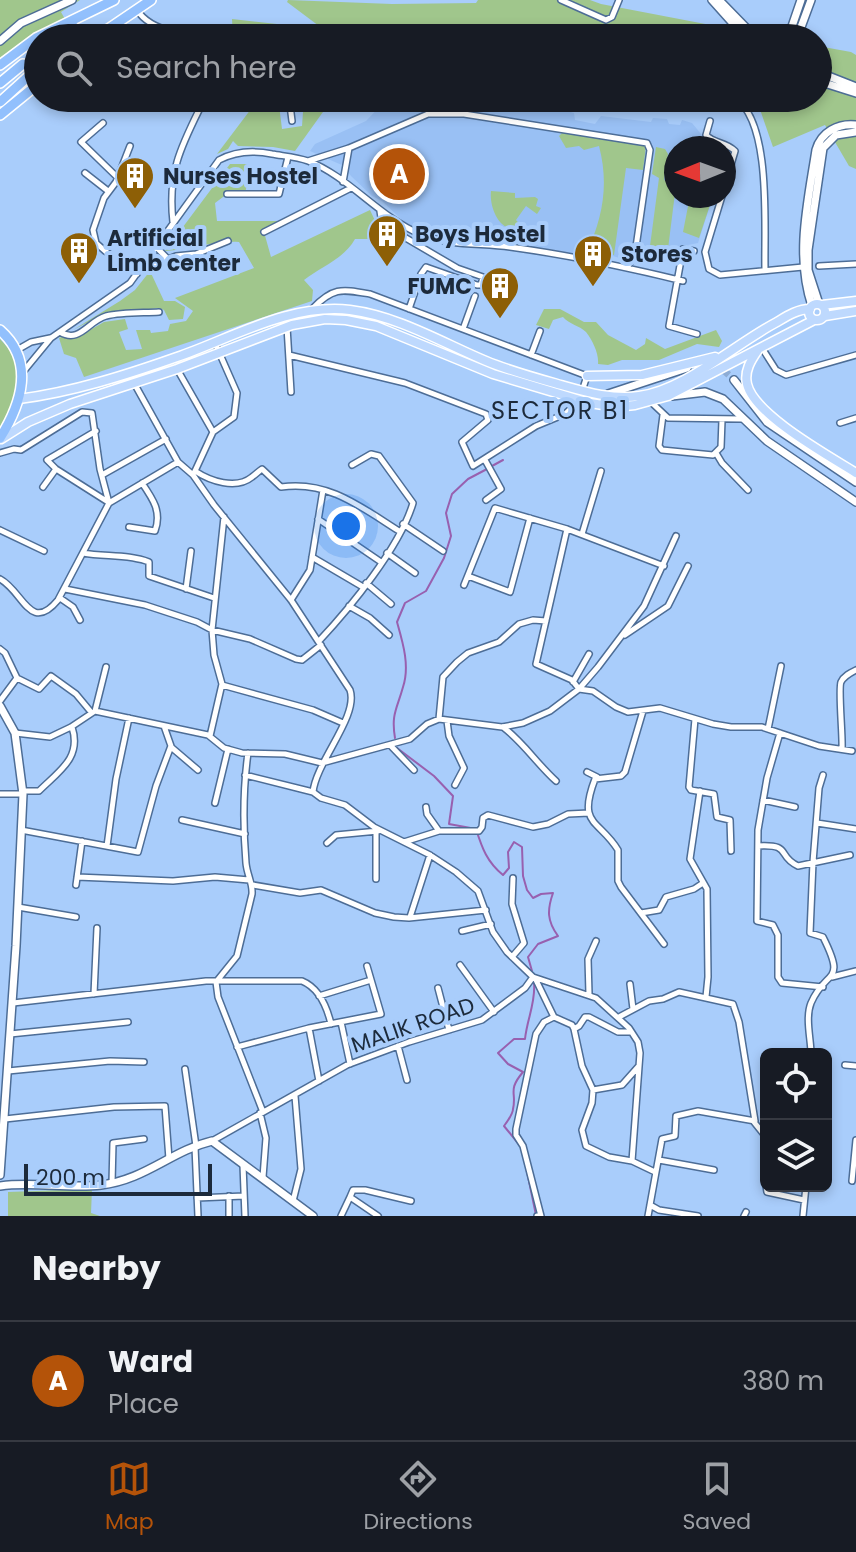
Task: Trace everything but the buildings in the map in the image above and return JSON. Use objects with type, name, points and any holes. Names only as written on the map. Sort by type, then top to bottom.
[{"type":"highway","points":[[65,24],[114,0]]},
{"type":"highway","points":[[115,24],[151,0]]},
{"type":"highway","points":[[70,24],[75,19]]},
{"type":"highway","points":[[0,65],[24,47]]},
{"type":"highway","points":[[0,83],[24,64]]},
{"type":"highway","points":[[0,102],[24,80]]},
{"type":"highway","points":[[0,115],[24,95]]},
{"type":"highway","points":[[0,330],[17,350],[23,372],[19,399],[0,439]]},
{"type":"main road","points":[[0,439],[28,422],[70,404],[177,369],[287,327],[325,319],[376,326],[493,374],[581,396],[639,396],[654,392],[725,355],[761,330],[802,309],[856,301]]},
{"type":"main road","points":[[816,306],[825,309],[825,316]]},
{"type":"main road","points":[[814,320],[809,314],[816,306]]},
{"type":"main road","points":[[19,399],[62,393],[175,358],[311,310],[349,310],[374,314],[489,362],[616,407],[668,396],[814,320],[856,311]]},
{"type":"main road","points":[[760,348],[750,363],[747,375],[752,394],[785,427],[856,473]]},
{"type":"main road","points":[[587,376],[642,375],[725,355]]},
{"type":"street","points":[[0,41],[21,23],[72,0]]},
{"type":"street","points":[[561,0],[572,2],[606,20],[612,17],[619,0]]},
{"type":"street","points":[[712,0],[733,24]]},
{"type":"street","points":[[719,0],[742,24]]},
{"type":"street","points":[[792,24],[801,0]]},
{"type":"street","points":[[802,24],[811,0]]},
{"type":"street","points":[[136,9],[144,20],[156,24]]},
{"type":"street","points":[[832,79],[856,90]]},
{"type":"street","points":[[832,84],[856,90]]},
{"type":"street","points":[[173,223],[172,190],[176,159],[198,112]]},
{"type":"street","points":[[291,112],[292,121]]},
{"type":"street","points":[[748,112],[759,142],[763,173],[765,269]]},
{"type":"street","points":[[308,161],[349,148],[428,114],[464,114],[647,143],[650,150],[635,254],[627,268]]},
{"type":"street","points":[[707,136],[710,121]]},
{"type":"street","points":[[103,123],[81,142],[117,177]]},
{"type":"street","points":[[816,306],[803,267],[806,212],[818,143],[837,127],[856,125]]},
{"type":"street","points":[[816,306],[808,270],[808,250],[823,148],[836,135],[856,132]]},
{"type":"street","points":[[130,146],[93,230],[96,243],[138,272]]},
{"type":"street","points":[[343,182],[349,148]]},
{"type":"street","points":[[23,372],[51,338],[119,292],[138,272],[219,160],[233,152],[260,152],[308,161],[405,227],[437,240],[505,246],[680,280]]},
{"type":"street","points":[[227,194],[279,194],[288,157]]},
{"type":"street","points":[[85,173],[108,191]]},
{"type":"street","points":[[264,232],[351,188]]},
{"type":"street","points":[[718,208],[705,252],[709,269],[720,275],[803,267]]},
{"type":"street","points":[[380,210],[382,224],[396,234],[457,268],[481,275],[483,279],[481,285],[477,285],[426,267],[409,309]]},
{"type":"street","points":[[138,272],[167,258],[196,254],[228,241]]},
{"type":"street","points":[[156,247],[167,258]]},
{"type":"street","points":[[694,251],[683,249],[680,280],[669,326],[697,334]]},
{"type":"street","points":[[819,266],[856,264]]},
{"type":"street","points":[[289,355],[405,383],[486,414],[488,420],[462,442],[472,465],[476,466],[488,465],[536,426],[565,414],[581,396],[587,376],[370,294],[336,290],[311,310]]},
{"type":"street","points":[[463,329],[475,296]]},
{"type":"street","points":[[60,332],[76,336],[103,317],[159,312]]},
{"type":"street","points":[[287,327],[291,392]]},
{"type":"street","points":[[531,355],[540,331]]},
{"type":"street","points":[[17,350],[31,342],[51,338]]},
{"type":"street","points":[[194,473],[213,432],[234,417],[237,405],[237,393],[215,343]]},
{"type":"street","points":[[760,348],[776,370],[786,375],[856,355]]},
{"type":"street","points":[[606,395],[687,368]]},
{"type":"street","points":[[177,369],[213,432]]},
{"type":"street","points":[[734,380],[767,422],[856,482]]},
{"type":"street","points":[[133,383],[178,462],[194,473],[232,483],[247,480],[262,469],[281,487],[291,485],[344,496],[399,531]]},
{"type":"street","points":[[668,396],[705,392],[723,399],[767,441],[856,502]]},
{"type":"street","points":[[651,402],[668,418],[741,419]]},
{"type":"street","points":[[0,453],[21,450],[82,412],[92,413],[109,503]]},
{"type":"street","points":[[663,415],[659,446],[662,450],[713,455],[721,447],[722,420]]},
{"type":"street","points":[[840,423],[856,418]]},
{"type":"street","points":[[96,431],[47,460],[109,503]]},
{"type":"street","points":[[102,475],[166,439]]},
{"type":"street","points":[[716,453],[748,490]]},
{"type":"street","points":[[65,589],[145,605],[212,630],[250,639],[302,660],[320,643],[381,562],[412,508],[411,499],[379,456],[371,454],[352,465]]},
{"type":"street","points":[[0,579],[39,614],[48,612],[60,598],[109,503],[178,462]]},
{"type":"street","points":[[486,500],[501,491],[488,465]]},
{"type":"street","points":[[43,487],[56,469]]},
{"type":"street","points":[[582,534],[601,471]]},
{"type":"street","points":[[194,473],[224,517],[291,600],[352,697],[343,723],[322,763],[313,792]]},
{"type":"street","points":[[129,527],[155,531],[157,528],[157,509],[142,483]]},
{"type":"street","points":[[291,600],[307,577],[323,490]]},
{"type":"street","points":[[464,585],[495,508],[582,534],[664,566]]},
{"type":"street","points":[[210,736],[222,685],[214,655],[212,630],[224,517]]},
{"type":"street","points":[[468,576],[510,592],[530,518]]},
{"type":"street","points":[[318,519],[381,562]]},
{"type":"street","points":[[403,524],[443,551]]},
{"type":"street","points":[[567,529],[536,664],[573,682],[579,689],[593,691],[628,712],[660,708],[731,727],[768,729],[819,746],[852,751]]},
{"type":"street","points":[[0,530],[44,551]]},
{"type":"street","points":[[0,649],[17,678],[39,689],[49,677],[56,677],[93,711],[210,736],[228,749],[285,754],[322,763],[410,739],[427,724],[439,719],[502,727],[523,723],[550,711],[579,689],[644,606],[676,536]]},
{"type":"street","points":[[186,589],[191,551]]},
{"type":"street","points":[[83,553],[141,559],[149,562],[149,576],[214,598]]},
{"type":"street","points":[[387,553],[415,573]]},
{"type":"street","points":[[312,556],[391,604]]},
{"type":"street","points":[[618,641],[668,606],[688,566]]},
{"type":"street","points":[[60,598],[73,607],[80,620]]},
{"type":"street","points":[[349,606],[370,618],[389,635]]},
{"type":"street","points":[[439,719],[443,677],[457,662],[468,653],[499,642],[519,624],[533,620],[546,621]]},
{"type":"street","points":[[573,682],[589,654]]},
{"type":"street","points":[[768,729],[781,666]]},
{"type":"street","points":[[15,733],[50,737],[72,727],[93,711],[106,667]]},
{"type":"street","points":[[842,749],[843,719],[839,689],[845,676],[856,670]]},
{"type":"street","points":[[0,1175],[5,1119],[3,1092],[8,1071],[13,1003],[23,792],[15,733],[1,708],[17,678]]},
{"type":"street","points":[[222,685],[313,710],[343,723]]},
{"type":"street","points":[[587,772],[597,777],[621,776],[625,772],[643,711]]},
{"type":"street","points":[[107,846],[116,779],[129,718]]},
{"type":"street","points":[[695,719],[689,787],[714,794],[717,817],[730,820],[731,851]]},
{"type":"street","points":[[447,721],[449,736],[464,768],[455,785]]},
{"type":"street","points":[[164,726],[171,746],[198,770]]},
{"type":"street","points":[[0,794],[39,791],[71,759],[76,738],[72,727]]},
{"type":"street","points":[[502,727],[520,739],[537,764],[556,781]]},
{"type":"street","points":[[780,733],[763,800],[758,846],[757,921],[773,925],[778,935],[778,977],[782,983],[823,987]]},
{"type":"street","points":[[390,745],[414,770]]},
{"type":"street","points":[[21,830],[140,851],[149,809],[171,746]]},
{"type":"street","points":[[215,803],[228,749]]},
{"type":"street","points":[[248,753],[245,834],[246,868],[251,883],[237,956],[216,982],[218,997],[262,1113],[266,1138],[263,1177]]},
{"type":"street","points":[[245,775],[313,792],[321,798],[345,805],[379,831],[430,855],[478,891],[491,924],[512,957],[534,977],[554,1017],[572,1025],[574,1029],[582,1066],[593,1090],[592,1103],[582,1130],[586,1146],[655,1172]]},
{"type":"street","points":[[811,1048],[811,1003],[832,977],[835,968],[823,937],[810,933],[819,788],[823,775]]},
{"type":"street","points":[[597,777],[592,786],[589,813],[595,827],[616,845],[620,856],[618,881],[664,944]]},
{"type":"street","points":[[700,791],[690,859],[708,895],[706,997]]},
{"type":"street","points":[[763,800],[795,807]]},
{"type":"street","points":[[426,807],[427,814],[439,831]]},
{"type":"street","points":[[403,842],[439,831],[477,831],[482,827],[483,818],[488,815],[533,827],[548,824],[568,814],[589,813]]},
{"type":"street","points":[[182,820],[245,834]]},
{"type":"street","points":[[817,823],[856,829]]},
{"type":"street","points":[[327,843],[336,835],[379,831]]},
{"type":"street","points":[[376,879],[379,831]]},
{"type":"street","points":[[76,885],[82,841]]},
{"type":"street","points":[[758,846],[776,845],[783,848],[790,862],[798,866],[850,855]]},
{"type":"street","points":[[409,918],[430,855]]},
{"type":"street","points":[[77,877],[173,881],[215,877],[300,893],[321,890],[375,913],[409,918],[486,910]]},
{"type":"street","points":[[512,957],[524,943],[513,910],[513,878]]},
{"type":"street","points":[[641,913],[659,910],[666,897],[694,889],[704,882]]},
{"type":"street","points":[[18,907],[76,917]]},
{"type":"street","points":[[462,931],[491,924]]},
{"type":"street","points":[[94,994],[97,928]]},
{"type":"street","points":[[589,994],[588,959],[596,941]]},
{"type":"street","points":[[460,965],[494,1012]]},
{"type":"street","points":[[237,1047],[309,1028],[381,1014],[367,966]]},
{"type":"street","points":[[832,977],[856,971]]},
{"type":"street","points":[[534,977],[589,994],[619,1017],[638,1042],[632,1161]]},
{"type":"street","name":"MALIK ROAD","points":[[212,1141],[350,1064],[449,1030],[468,1027],[494,1012],[534,977]]},
{"type":"street","points":[[319,996],[371,980]]},
{"type":"street","points":[[13,1003],[206,981],[302,981],[319,996],[327,1008],[331,1024]]},
{"type":"street","points":[[630,984],[633,1009]]},
{"type":"street","points":[[438,988],[449,1030]]},
{"type":"street","points":[[619,1017],[679,992],[733,1004],[754,1122],[760,1130]]},
{"type":"street","points":[[537,1216],[541,1216],[516,1129],[536,1034],[544,1022],[554,1017]]},
{"type":"street","points":[[574,1029],[585,1017],[589,1017],[618,1032],[631,1032]]},
{"type":"street","points":[[0,1026],[11,1031],[128,1022]]},
{"type":"street","points":[[341,1022],[350,1064]]},
{"type":"street","points":[[309,1028],[319,1081]]},
{"type":"street","points":[[398,1046],[407,1080]]},
{"type":"street","points":[[8,1071],[110,1061],[144,1062]]},
{"type":"street","points":[[845,1065],[856,1066]]},
{"type":"street","points":[[593,1090],[622,1085],[639,1066]]},
{"type":"street","points":[[185,1069],[196,1147],[198,1216]]},
{"type":"street","points":[[293,1201],[301,1169],[295,1096]]},
{"type":"street","points":[[5,1119],[114,1107],[165,1106],[169,1159]]},
{"type":"street","points":[[648,1216],[662,1139],[675,1136],[677,1115],[698,1111],[754,1122]]},
{"type":"street","points":[[112,1183],[113,1143],[144,1139]]},
{"type":"street","points":[[852,1181],[856,1140]]},
{"type":"street","points":[[0,1186],[112,1183],[141,1176],[169,1159],[212,1141],[313,1216]]},
{"type":"street","points":[[659,1160],[714,1170]]},
{"type":"street","points":[[243,1162],[245,1216]]},
{"type":"street","points":[[341,1216],[353,1190],[411,1201]]},
{"type":"street","points":[[767,1192],[804,1200]]},
{"type":"street","points":[[803,1216],[805,1192]]},
{"type":"street","points":[[229,1196],[229,1216]]},
{"type":"street","points":[[197,1198],[244,1196]]},
{"type":"street","points":[[350,1197],[378,1216]]},
{"type":"street","points":[[650,1205],[659,1210],[697,1216]]},
{"type":"shaded area","points":[[375,112],[571,112],[574,113],[575,120],[595,124],[601,116],[651,122],[653,118],[667,119],[669,124],[680,125],[682,120],[692,123],[703,136],[664,136],[664,208],[709,208],[698,243],[668,249],[647,245],[623,259],[596,251],[592,256],[585,257],[524,245],[448,237],[421,231],[403,221],[372,196],[344,166],[310,151],[315,144],[366,121]]},
{"type":"green space","points":[[0,0],[80,0],[61,12],[66,21],[61,24],[24,24],[24,46],[0,61]]},
{"type":"green space","points":[[590,0],[705,24],[316,24],[287,2],[392,4]]},
{"type":"green space","points":[[232,19],[278,24],[232,24]]},
{"type":"green space","points":[[832,49],[856,55],[856,169],[849,166],[825,125],[773,147],[761,112],[832,112]]},
{"type":"green space","points":[[249,112],[280,112],[282,129],[302,126],[303,112],[323,112],[295,151],[238,146],[233,141],[228,149],[217,154]]},
{"type":"green space","points":[[562,133],[646,146],[643,170],[626,168],[614,255],[606,253],[608,248],[600,245],[592,256],[587,252],[603,200],[604,174],[599,146],[584,150],[579,146],[566,148],[559,136]]},
{"type":"green space","points":[[656,147],[664,149],[664,208],[673,208],[668,249],[650,246],[659,178],[652,174]]},
{"type":"green space","points":[[230,164],[251,164],[245,194],[227,194],[215,203],[217,221],[286,221],[264,232],[271,257],[370,210],[377,225],[370,239],[355,239],[339,257],[304,280],[313,290],[312,301],[84,377],[76,358],[64,354],[59,338],[76,338],[104,322],[125,319],[128,329],[119,332],[126,350],[142,349],[136,330],[150,330],[151,333],[168,331],[170,324],[186,321],[193,311],[175,298],[254,268],[239,242],[165,251]]},
{"type":"green space","points":[[491,191],[515,193],[515,198],[535,197],[538,199],[536,206],[541,208],[537,214],[526,206],[516,220],[523,228],[508,228],[494,213]]},
{"type":"green space","points":[[688,208],[709,208],[699,238],[683,232]]},
{"type":"green space","points":[[150,271],[164,301],[175,301],[185,307],[183,319],[169,320],[164,310],[159,308],[102,315],[73,330],[135,290]]},
{"type":"green space","points":[[544,309],[560,309],[584,322],[596,322],[608,335],[636,350],[645,344],[646,338],[665,349],[716,330],[722,341],[719,347],[697,344],[659,360],[622,360],[608,365],[598,364],[593,343],[581,328],[563,317],[553,320],[549,329],[536,325]]},
{"type":"green space","points":[[0,339],[15,361],[18,382],[12,404],[0,428]]},
{"type":"green space","points":[[92,1189],[91,1213],[100,1216],[8,1216],[8,1192]]},
{"type":"waterway","points":[[492,466],[503,460]]},
{"type":"waterway","points":[[395,738],[394,717],[406,671],[397,622],[405,603],[426,591],[444,558],[451,536],[446,513],[452,494],[468,479],[487,469]]},
{"type":"waterway","points":[[397,748],[434,776],[453,796],[449,824],[476,829],[486,854],[497,870],[503,875],[509,868],[508,852],[514,842],[522,847],[523,876],[533,898],[553,893],[549,915],[558,936],[538,944],[528,957],[532,971]]},
{"type":"waterway","points":[[522,1148],[504,1126],[513,1111],[515,1083],[523,1072],[508,1064],[498,1053],[514,1039],[525,1039],[534,983]]},
{"type":"waterway","points":[[525,1162],[536,1215]]},
{"type":"tunnel","points":[[693,366],[716,367],[734,380]]},
{"type":"place","name":"Ward","points":[[399,174]]},
{"type":"place","name":"Nurses Hostel","points":[[135,210]]},
{"type":"place","name":"Boys Hostel","points":[[387,268]]},
{"type":"place","name":"Artificial Limb center","points":[[79,285]]},
{"type":"place","name":"Stores","points":[[593,288]]},
{"type":"place","name":"FUMC","points":[[500,320]]},
{"type":"district","name":"SECTOR B1","points":[[560,410]]}]
